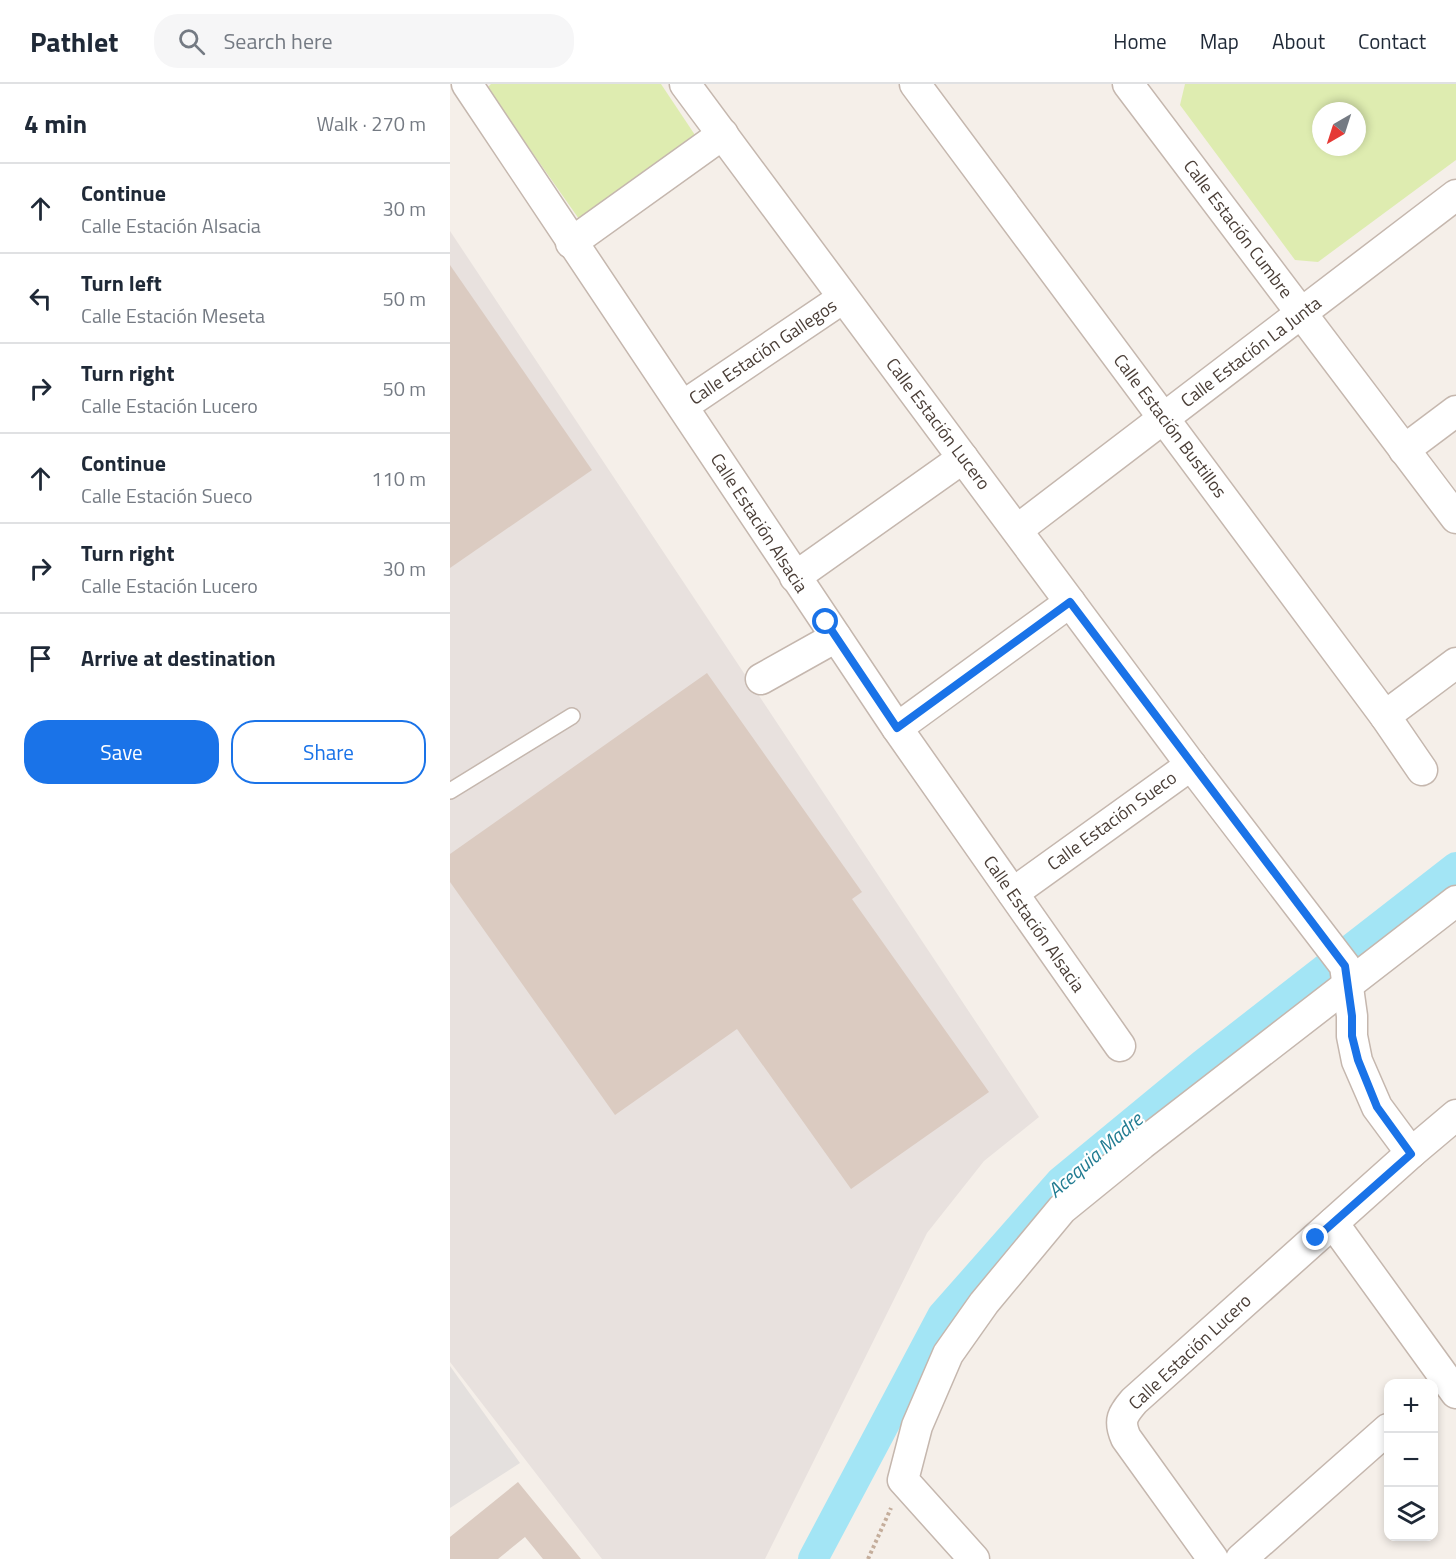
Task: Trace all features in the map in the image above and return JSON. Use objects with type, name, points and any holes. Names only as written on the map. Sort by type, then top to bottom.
[{"type":"street","name":"Calle Estación Alsacia","points":[[467,84],[571,243],[683,406],[897,728],[1120,1046]]},
{"type":"street","name":"Calle Estación Lucero","points":[[685,84],[1191,765]]},
{"type":"street","name":"Calle Estación Bustillos","points":[[915,84],[1385,716],[1422,770]]},
{"type":"street","name":"Calle Estación Cumbre","points":[[1138,87],[1301,313],[1456,518]]},
{"type":"street","points":[[571,243],[723,134]]},
{"type":"street","name":"Calle Estación La Junta","points":[[1017,530],[1456,195]]},
{"type":"street","name":"Calle Estación Gallegos","points":[[683,406],[843,298]]},
{"type":"street","points":[[1404,450],[1456,411]]},
{"type":"street","points":[[795,577],[963,458]]},
{"type":"street","points":[[897,728],[1070,602]]},
{"type":"street","points":[[761,679],[836,637]]},
{"type":"street","points":[[1385,716],[1456,663]]},
{"type":"street","name":"Calle Estación Sueco","points":[[1013,892],[1191,765],[1328,941],[1347,975],[1352,1036],[1358,1060],[1377,1107],[1411,1154]]},
{"type":"street","points":[[974,1559],[903,1480],[917,1426],[948,1354],[990,1294],[1062,1209],[1347,975],[1456,901]]},
{"type":"street","name":"Calle Estación Lucero","points":[[1213,1559],[1126,1438],[1122,1428],[1123,1414],[1134,1401],[1456,1115]]},
{"type":"street","points":[[1333,1223],[1445,1387]]},
{"type":"street","points":[[1241,1559],[1384,1433]]},
{"type":"lane","points":[[450,791],[572,716]]},
{"type":"path","points":[[868,1559],[903,1480]]},
{"type":"shaded area","points":[[450,231],[1039,1117],[984,1161],[927,1233],[765,1559],[602,1559],[450,1362]]},
{"type":"shaded area","points":[[450,1366],[520,1463],[450,1508]]},
{"type":"green space","points":[[491,84],[661,84],[695,135],[693,145],[579,219],[487,88]]},
{"type":"green space","points":[[1185,84],[1456,84],[1456,160],[1318,262],[1295,260],[1180,105]]},
{"type":"building","points":[[450,265],[592,470],[450,568]]},
{"type":"building","points":[[707,673],[862,892],[852,899],[989,1092],[851,1189],[737,1029],[615,1115],[450,882],[450,854]]},
{"type":"building","points":[[518,1482],[581,1559],[543,1559],[525,1537],[498,1559],[450,1559],[450,1537]]},
{"type":"waterway","name":"Acequia Madre","points":[[813,1559],[942,1316],[1061,1181],[1203,1064],[1456,867]]},
{"type":"route","points":[[826,622],[897,728],[1070,602],[1345,966],[1349,984],[1352,1036],[1358,1060],[1377,1107],[1411,1154],[1316,1238]]}]
